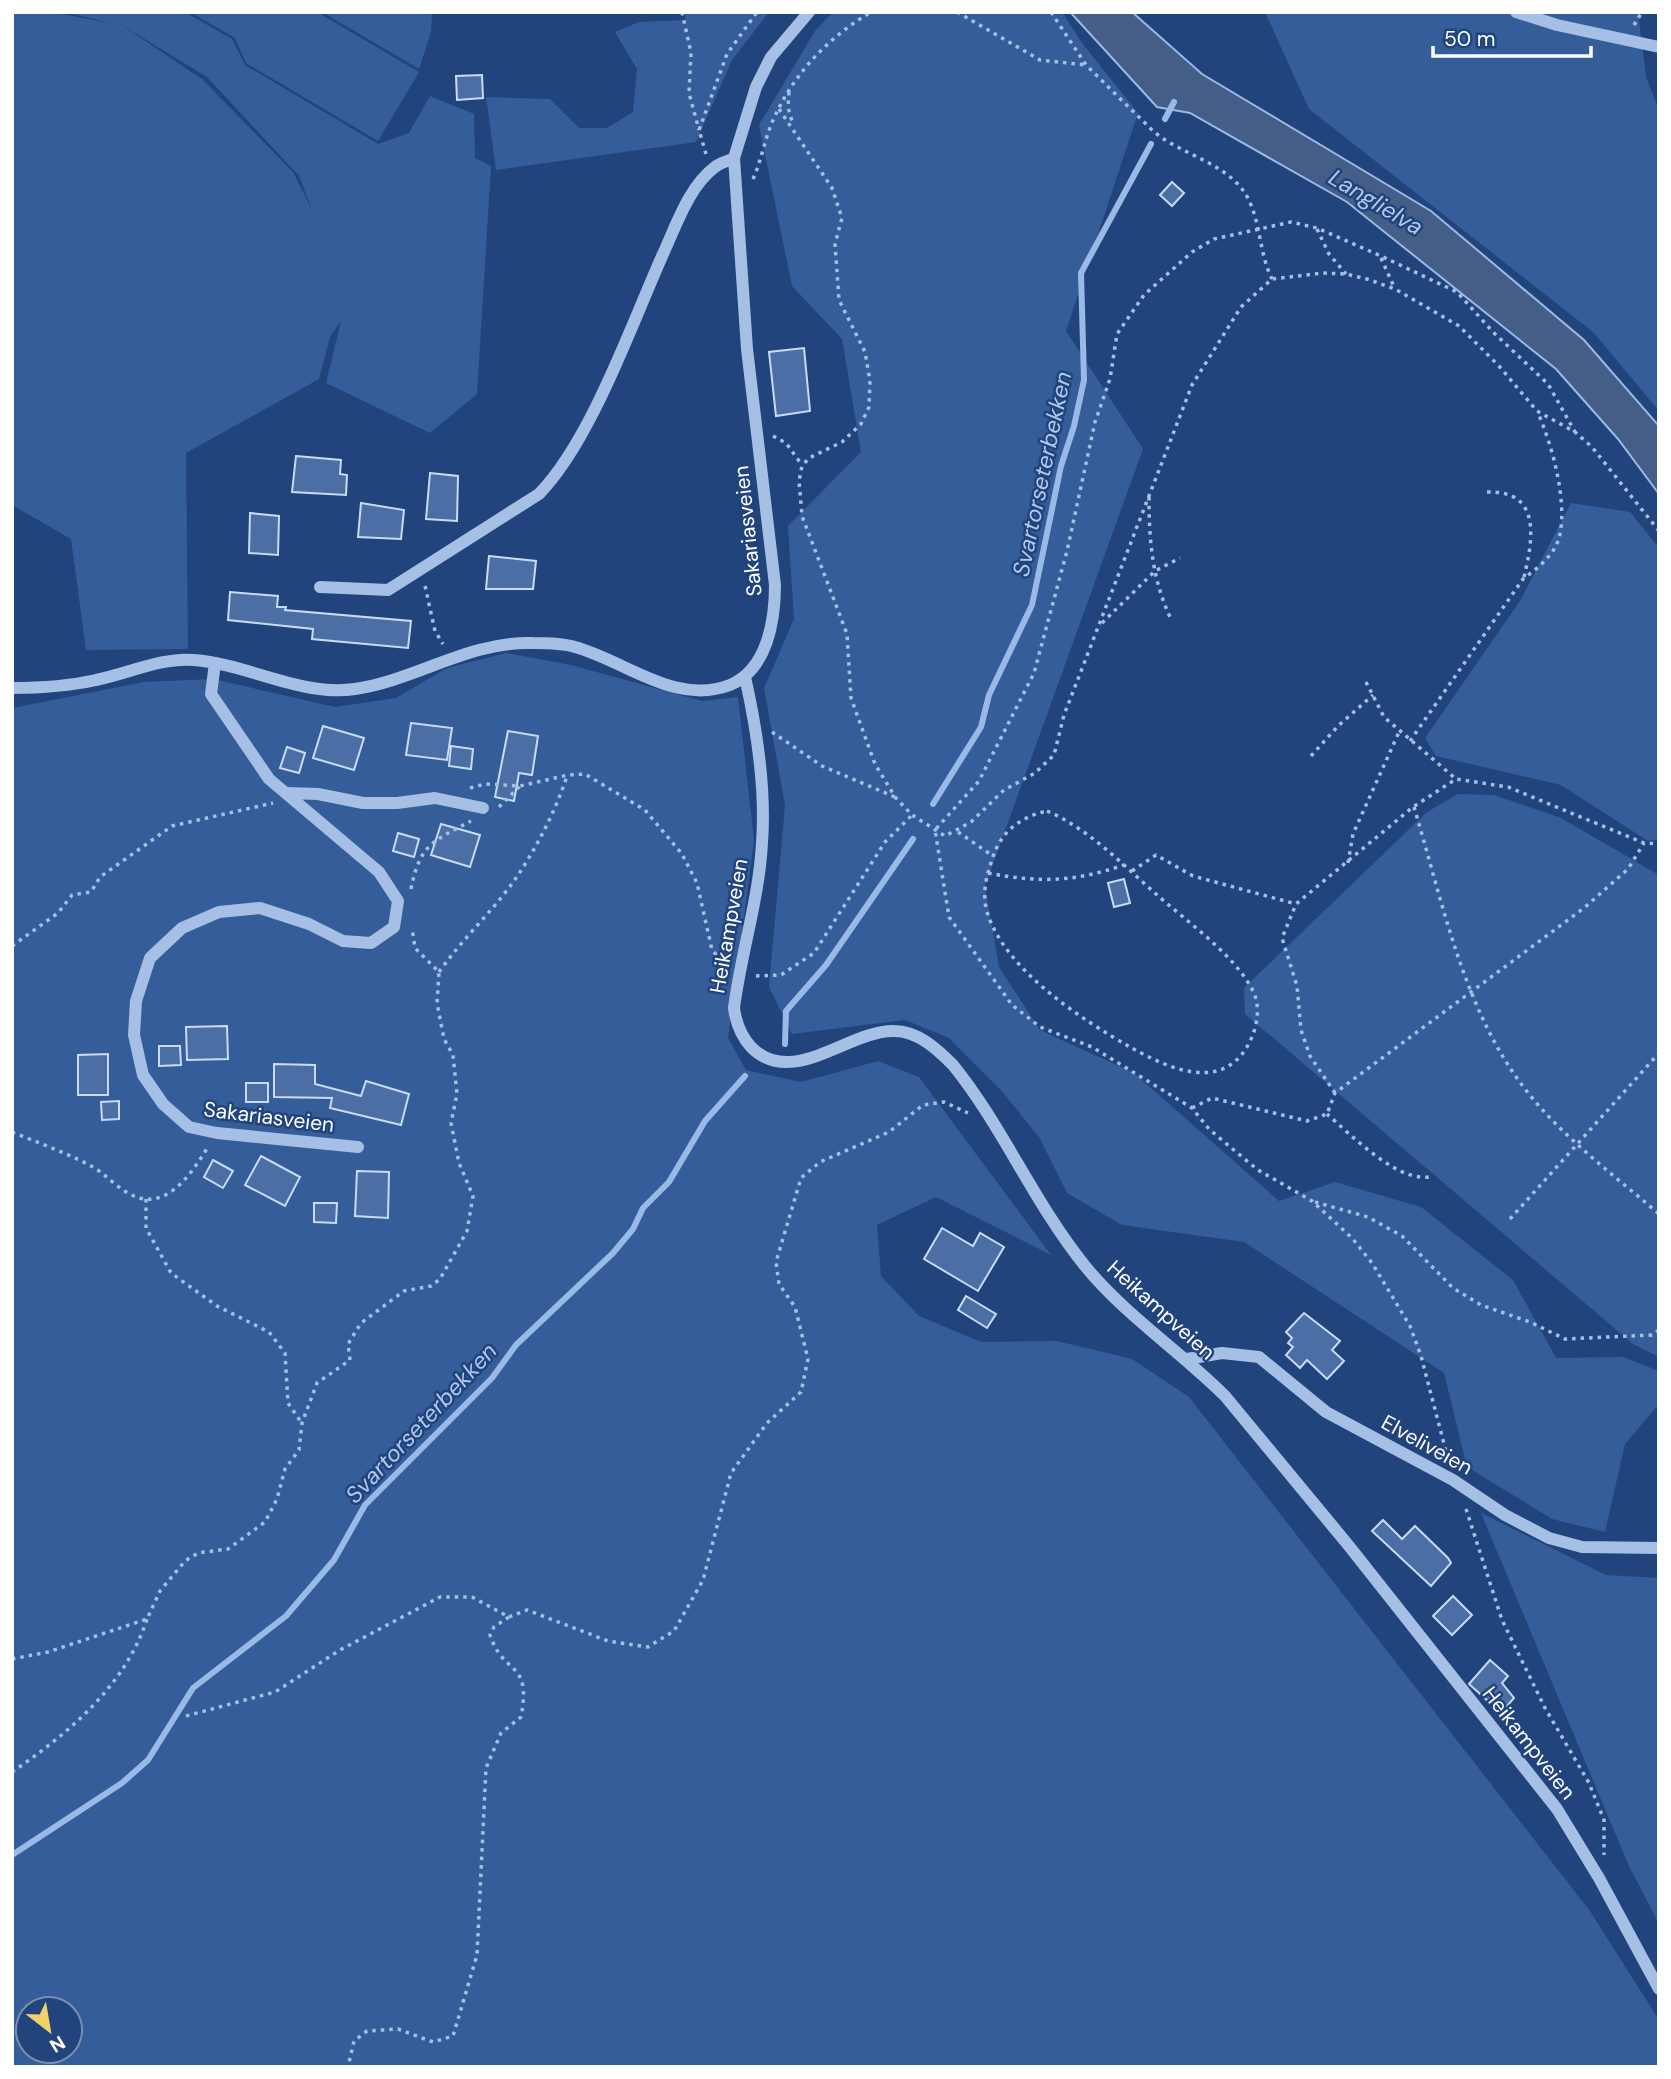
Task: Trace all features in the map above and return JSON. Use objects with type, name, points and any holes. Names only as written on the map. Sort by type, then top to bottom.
[{"type":"street","name":"Sakariasveien","points":[[745,677],[769,637],[775,606],[756,426],[734,158],[756,87],[771,57],[809,12]]},
{"type":"street","points":[[1516,12],[1659,47]]},
{"type":"street","points":[[320,587],[388,590],[539,494],[549,484],[569,454],[599,397],[676,223],[690,198],[715,167],[734,158]]},
{"type":"street","points":[[12,688],[97,680],[192,659],[320,689],[338,690],[376,684],[449,658],[530,642],[574,647],[668,687],[692,691],[720,687],[745,677]]},
{"type":"street","name":"Sakariasveien","points":[[215,663],[211,694],[281,798],[379,872],[398,901],[394,927],[371,943],[343,942],[309,924],[260,908],[219,912],[182,928],[150,958],[136,1001],[134,1035],[143,1075],[163,1104],[189,1127],[217,1133],[358,1147]]},
{"type":"street","name":"Heikampveien","points":[[745,677],[753,719],[763,813],[762,845],[735,1017],[742,1035],[757,1053],[778,1060],[805,1060],[878,1032],[904,1032],[928,1043],[953,1065],[1083,1263],[1111,1296],[1188,1359],[1261,1438],[1549,1798],[1599,1878],[1659,1989]]},
{"type":"street","points":[[281,798],[318,794],[363,803],[397,803],[435,797],[487,811]]},
{"type":"street","name":"Elveliveien","points":[[1188,1359],[1222,1353],[1259,1357],[1326,1412],[1453,1480],[1505,1515],[1549,1538],[1582,1547],[1659,1548]]},
{"type":"path","points":[[682,12],[691,53],[688,93],[707,155],[715,167]]},
{"type":"path","points":[[699,130],[727,54],[757,12]]},
{"type":"path","points":[[736,192],[747,188],[752,180],[779,108],[790,88],[822,48],[871,12]]},
{"type":"path","points":[[957,12],[1040,60],[1086,65]]},
{"type":"path","points":[[1051,12],[1086,65],[1161,139],[1218,168],[1241,187],[1251,205],[1262,258],[1272,279]]},
{"type":"path","points":[[790,88],[788,107],[794,127]]},
{"type":"path","points":[[779,108],[832,188],[842,218],[835,256],[839,300],[865,352],[870,381],[869,407],[861,424],[842,442],[809,457],[802,466],[799,481],[802,516],[846,634],[851,698],[875,764],[895,797],[912,815],[945,836],[958,832],[1004,790],[1035,773],[1054,755],[1064,715],[1192,385],[1241,307],[1272,279],[1346,274],[1395,289],[1458,326],[1499,366],[1537,411],[1551,442],[1559,494],[1560,535],[1546,562],[1523,579],[1410,741]]},
{"type":"path","points":[[935,830],[979,781],[1034,673],[1067,551],[1095,422],[1110,379],[1117,334],[1143,295],[1192,252],[1214,239],[1256,227],[1291,222],[1317,228],[1457,292],[1493,332],[1548,384],[1575,432],[1611,469],[1659,531]]},
{"type":"path","points":[[1317,228],[1329,254],[1346,274]]},
{"type":"path","points":[[1381,256],[1395,289]]},
{"type":"path","points":[[1537,411],[1575,432]]},
{"type":"path","points":[[756,426],[786,443],[802,466]]},
{"type":"path","points":[[1487,492],[1504,491],[1514,495],[1530,517],[1530,552],[1523,579]]},
{"type":"path","points":[[1149,492],[1149,547],[1170,617]]},
{"type":"path","points":[[1100,625],[1155,571],[1180,558]]},
{"type":"path","points":[[418,572],[431,600],[435,631],[449,658]]},
{"type":"path","points":[[1366,682],[1384,717],[1456,779],[1508,787],[1644,844],[1659,844]]},
{"type":"path","points":[[1311,756],[1373,695]]},
{"type":"path","points":[[753,719],[822,766],[895,797]]},
{"type":"path","points":[[1348,864],[1353,834],[1399,732]]},
{"type":"path","points":[[461,790],[485,784],[520,786],[568,775],[585,774],[603,783],[645,810],[667,834],[697,883],[712,950],[728,968],[764,978],[781,975],[814,953],[885,842],[912,815]]},
{"type":"path","points":[[12,1772],[45,1749],[108,1689],[139,1644],[160,1591],[185,1561],[198,1553],[228,1549],[265,1522],[277,1499],[285,1469],[299,1450],[302,1423],[317,1383],[350,1360],[348,1345],[361,1323],[404,1291],[431,1286],[440,1279],[467,1231],[473,1196],[459,1163],[451,1123],[457,1094],[453,1055],[444,1039],[437,1003],[439,972],[462,939],[515,880],[558,803],[568,775]]},
{"type":"path","points":[[1335,1093],[1310,1056],[1301,1030],[1297,986],[1282,938],[1296,904],[1348,864],[1413,807],[1456,779]]},
{"type":"path","points":[[487,811],[520,786]]},
{"type":"path","points":[[12,946],[58,913],[72,895],[91,892],[100,877],[172,826],[281,798]]},
{"type":"path","points":[[1413,807],[1471,991],[1519,1081],[1538,1105],[1659,1214]]},
{"type":"path","points":[[1048,810],[1068,820],[1124,865],[1225,954],[1254,993],[1258,1014],[1249,1044],[1238,1059],[1214,1072],[1180,1072],[1084,1021],[1036,982],[994,929],[986,909],[988,873],[993,856],[1004,835],[1025,816],[1048,810]]},
{"type":"path","points":[[410,892],[415,870],[428,844],[473,820]]},
{"type":"path","points":[[935,830],[949,918],[1012,1005],[1040,1027],[1092,1047],[1192,1108],[1212,1098],[1307,1121],[1327,1114],[1335,1093],[1584,908],[1628,869],[1644,844]]},
{"type":"path","points":[[958,832],[993,856]]},
{"type":"path","points":[[1132,872],[1156,855],[1194,876],[1296,904]]},
{"type":"path","points":[[988,873],[1029,881],[1058,881],[1093,875],[1124,865]]},
{"type":"path","points":[[411,926],[415,948],[439,972]]},
{"type":"path","points":[[1510,1219],[1577,1141],[1659,1053]]},
{"type":"path","points":[[348,2067],[354,2041],[367,2031],[398,2029],[433,2042],[453,2036],[459,2022],[477,1955],[486,1768],[501,1733],[521,1717],[526,1691],[519,1672],[495,1650],[490,1635],[494,1627],[527,1610],[608,1642],[648,1647],[674,1631],[703,1580],[732,1473],[767,1423],[801,1392],[808,1359],[795,1307],[779,1284],[776,1262],[801,1178],[820,1162],[889,1132],[923,1105],[944,1102],[993,1125]]},
{"type":"path","points":[[1327,1114],[1406,1175],[1422,1179],[1433,1175]]},
{"type":"path","points":[[12,1132],[95,1168],[129,1194],[146,1199],[161,1197],[187,1179],[217,1133]]},
{"type":"path","points":[[146,1199],[146,1228],[171,1273],[217,1307],[269,1332],[285,1353],[288,1403],[302,1423]]},
{"type":"path","points":[[1312,1201],[1368,1217],[1402,1236],[1462,1293],[1481,1305],[1530,1322],[1565,1339],[1652,1335],[1659,1330]]},
{"type":"path","points":[[186,1716],[275,1692],[340,1650],[440,1597],[472,1597],[509,1617]]},
{"type":"path","points":[[12,1659],[48,1652],[148,1619]]},
{"type":"shaded area","points":[[12,12],[51,12],[116,24],[64,12],[185,12],[232,39],[245,65],[378,144],[409,133],[430,96],[474,114],[475,158],[491,166],[477,394],[430,433],[326,383],[341,321],[330,337],[319,379],[186,453],[188,649],[86,650],[71,539],[12,505]],"holes":[[[120,24],[207,77],[299,176],[312,210],[293,172],[202,79]]]},
{"type":"shaded area","points":[[190,12],[317,12],[419,72],[378,141],[246,63],[235,38]]},
{"type":"shaded area","points":[[322,12],[432,12],[431,32],[419,69]]},
{"type":"shaded area","points":[[686,12],[769,12],[732,60],[696,142],[496,170],[486,97],[550,99],[579,128],[607,128],[633,112],[637,69],[615,32],[639,22],[685,20]]},
{"type":"shaded area","points":[[833,12],[1062,12],[1082,43],[1138,113],[1066,331],[1143,449],[985,886],[999,967],[1040,1030],[1134,1073],[1279,1201],[1335,1182],[1421,1207],[1513,1280],[1556,1358],[1623,1357],[1659,1371],[1659,1404],[1625,1444],[1605,1532],[1552,1519],[1467,1467],[1444,1373],[1244,1242],[1122,1225],[1067,1193],[1039,1137],[999,1088],[949,1038],[905,1020],[792,1034],[769,987],[785,805],[764,688],[794,619],[788,526],[861,452],[842,339],[792,286],[759,125],[815,31]]},
{"type":"shaded area","points":[[1265,12],[1638,12],[1646,77],[1659,110],[1659,411],[1593,332],[1309,109]]},
{"type":"shaded area","points":[[1571,503],[1630,512],[1659,548],[1659,839],[1648,841],[1561,785],[1436,756],[1425,738],[1520,601]]},
{"type":"shaded area","points":[[506,653],[571,665],[702,701],[738,697],[754,840],[728,1038],[746,1070],[801,1082],[878,1061],[919,1077],[1051,1255],[936,1197],[877,1225],[881,1276],[919,1316],[981,1342],[1057,1341],[1132,1359],[1189,1397],[1590,1911],[1659,2020],[1659,2067],[12,2067],[12,708],[144,682],[213,679],[335,707],[396,698],[447,668]]},
{"type":"shaded area","points":[[1458,794],[1494,795],[1561,818],[1659,875],[1659,1357],[1633,1344],[1245,1014],[1244,988],[1427,812]]},
{"type":"shaded area","points":[[1481,1513],[1606,1575],[1659,1578],[1659,1924],[1628,1864]]},
{"type":"water","name":"Langlielva","points":[[1070,12],[1132,12],[1202,74],[1431,211],[1584,340],[1659,426],[1659,494],[1618,439],[1556,369],[1347,202],[1190,113],[1157,107]]},
{"type":"building","points":[[482,75],[483,98],[457,100],[456,76]]},
{"type":"building","points":[[1172,182],[1184,193],[1172,206],[1160,195]]},
{"type":"building","points":[[804,348],[810,411],[776,416],[769,352]]},
{"type":"building","points":[[296,456],[341,460],[340,474],[347,475],[346,495],[292,492]]},
{"type":"building","points":[[430,473],[458,476],[457,521],[426,519]]},
{"type":"building","points":[[361,503],[404,510],[401,539],[358,537]]},
{"type":"building","points":[[250,513],[279,516],[278,555],[249,553]]},
{"type":"building","points":[[489,556],[536,561],[533,589],[486,589]]},
{"type":"building","points":[[230,592],[278,596],[277,607],[286,607],[285,610],[411,621],[408,648],[312,639],[313,629],[228,620]]},
{"type":"building","points":[[411,723],[452,728],[447,760],[406,755]]},
{"type":"building","points":[[323,726],[364,738],[354,770],[313,758]]},
{"type":"building","points":[[508,731],[538,736],[532,775],[519,773],[514,801],[495,797]]},
{"type":"building","points":[[451,746],[473,749],[471,769],[449,766]]},
{"type":"building","points":[[287,747],[305,753],[299,773],[280,768]]},
{"type":"building","points":[[441,824],[480,835],[470,867],[431,855]]},
{"type":"building","points":[[398,833],[419,839],[414,857],[393,851]]},
{"type":"building","points":[[1124,879],[1130,903],[1114,907],[1108,883]]},
{"type":"building","points":[[227,1026],[228,1059],[187,1060],[186,1027]]},
{"type":"building","points":[[159,1046],[180,1046],[181,1065],[159,1066]]},
{"type":"building","points":[[108,1054],[108,1095],[78,1095],[78,1055]]},
{"type":"building","points":[[274,1064],[315,1065],[315,1084],[361,1096],[366,1081],[409,1094],[401,1125],[330,1108],[332,1098],[274,1097]]},
{"type":"building","points":[[246,1083],[268,1083],[268,1102],[246,1102]]},
{"type":"building","points":[[119,1101],[119,1119],[102,1120],[101,1102]]},
{"type":"building","points":[[261,1156],[300,1177],[285,1206],[245,1185]]},
{"type":"building","points":[[213,1160],[233,1171],[223,1188],[204,1177]]},
{"type":"building","points":[[357,1171],[389,1172],[388,1218],[355,1216]]},
{"type":"building","points":[[314,1203],[337,1203],[336,1223],[314,1222]]},
{"type":"building","points":[[942,1228],[973,1246],[980,1233],[1004,1247],[978,1291],[924,1259]]},
{"type":"building","points":[[966,1296],[996,1314],[987,1328],[958,1310]]},
{"type":"building","points":[[1304,1313],[1340,1341],[1332,1350],[1344,1361],[1327,1379],[1307,1360],[1300,1368],[1286,1355],[1293,1347],[1288,1343],[1292,1338],[1286,1332]]},
{"type":"building","points":[[1383,1520],[1402,1539],[1415,1526],[1448,1558],[1451,1563],[1431,1586],[1372,1531]]},
{"type":"building","points":[[1453,1596],[1472,1615],[1452,1635],[1433,1616]]},
{"type":"building","points":[[1490,1660],[1508,1676],[1502,1683],[1514,1698],[1501,1713],[1469,1684]]},
{"type":"waterway","name":"Svartorseterbekken","points":[[1165,119],[1174,102]]},
{"type":"waterway","name":"Svartorseterbekken","points":[[933,804],[981,727],[989,695],[1032,605],[1061,466],[1074,426],[1084,380],[1081,273],[1151,144]]},
{"type":"waterway","name":"Svartorseterbekken","points":[[785,1044],[786,1011],[826,965],[913,839]]},
{"type":"waterway","name":"Svartorseterbekken","points":[[12,1855],[122,1783],[148,1760],[193,1688],[286,1616],[334,1560],[365,1505],[492,1378],[516,1345],[613,1253],[633,1229],[643,1208],[669,1182],[705,1121],[745,1076]]}]
